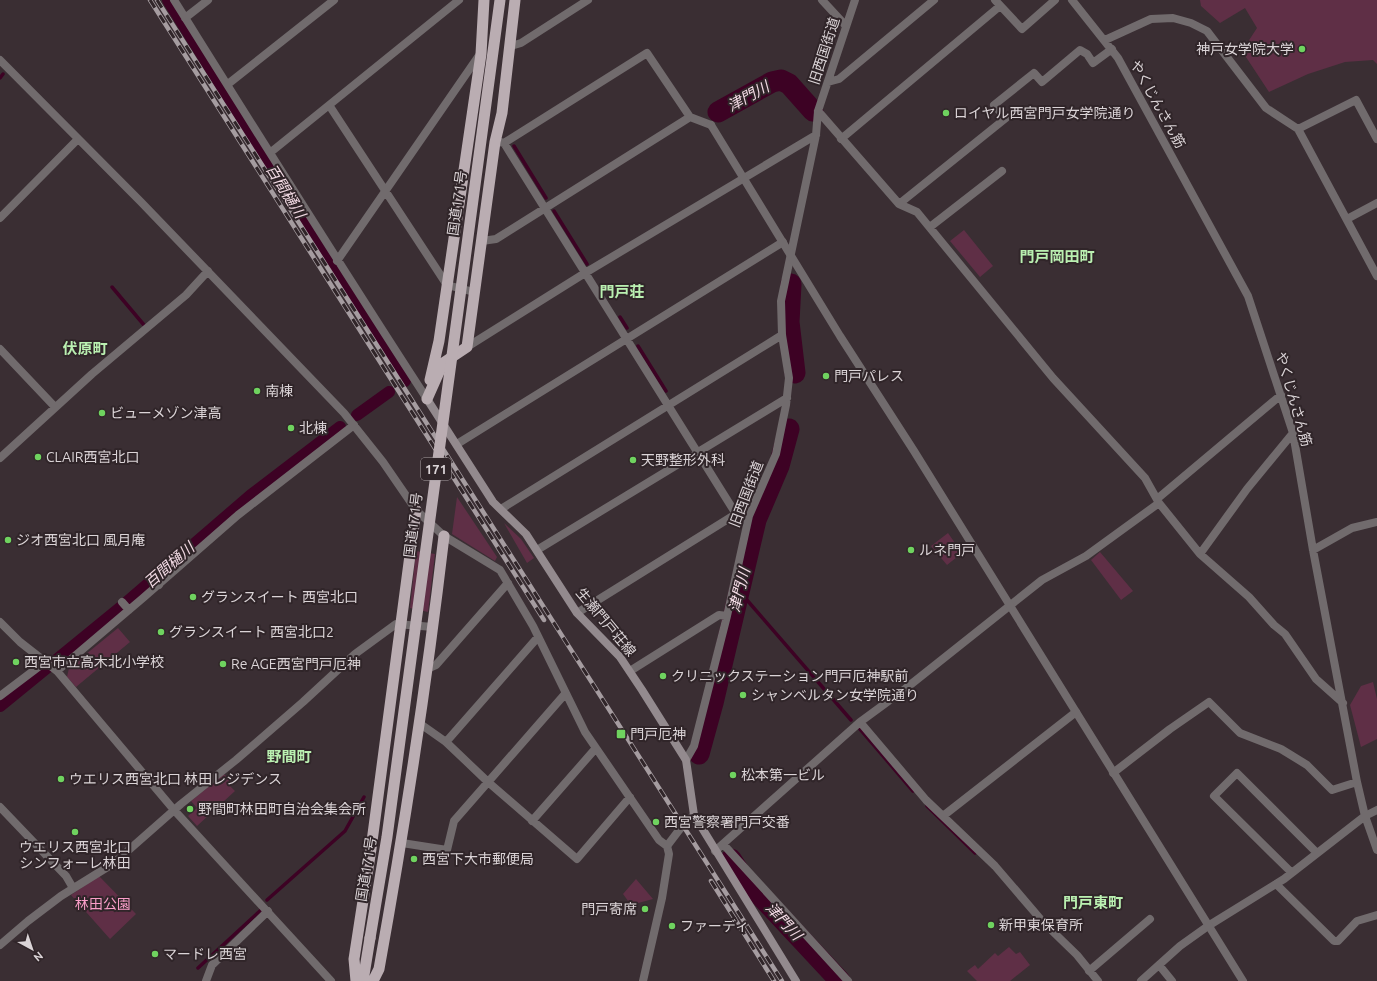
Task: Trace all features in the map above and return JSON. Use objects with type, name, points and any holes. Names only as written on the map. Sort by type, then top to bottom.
[{"type":"highway","name":"国道171号","points":[[363,981],[390,813],[500,0]]},
{"type":"highway","points":[[427,399],[443,363],[467,348],[482,241],[500,142],[515,0]]},
{"type":"highway","points":[[427,399],[440,341],[480,54],[481,1]]},
{"type":"highway","points":[[440,341],[452,356]]},
{"type":"highway","points":[[356,981],[354,959],[371,849],[416,510]]},
{"type":"highway","points":[[373,981],[379,969],[402,843],[433,627],[444,536]]},
{"type":"main road","name":"生瀬門戸荘線","points":[[427,399],[493,502],[520,526],[577,613],[620,657],[630,671],[686,760],[694,815],[796,981]]},
{"type":"street","points":[[174,0],[271,152],[337,261],[427,399]]},
{"type":"street","points":[[186,18],[208,0]]},
{"type":"street","points":[[228,84],[334,0]]},
{"type":"street","points":[[271,152],[459,0]]},
{"type":"street","points":[[511,46],[521,43],[588,0]]},
{"type":"street","points":[[822,0],[846,26]]},
{"type":"street","name":"旧西国街道","points":[[686,760],[694,746],[727,616],[749,516],[776,454],[787,398],[789,378],[782,335],[781,301],[816,135],[818,111],[855,0]]},
{"type":"street","points":[[828,82],[839,79],[934,0]]},
{"type":"street","points":[[841,138],[997,3],[1022,29],[1055,0]]},
{"type":"street","name":"やくじんさん筋","points":[[1072,0],[1112,49],[1248,296],[1293,433],[1313,550],[1357,782],[1365,816],[1377,850]]},
{"type":"street","points":[[1105,40],[1151,19],[1173,18],[1207,31],[1266,108],[1298,129],[1377,276]]},
{"type":"street","points":[[899,204],[1006,118],[994,105],[1034,73],[1042,82],[1080,50],[1087,54],[1093,63],[1112,49]]},
{"type":"street","points":[[736,514],[628,338],[585,273],[545,207],[500,142],[647,53],[690,117],[712,125],[791,257],[1243,981]]},
{"type":"street","points":[[337,261],[384,190],[480,54]]},
{"type":"street","points":[[0,60],[208,271],[354,425],[416,510],[444,536],[500,570],[538,636],[565,694],[586,732],[659,840],[667,846],[669,854],[662,898],[644,981]]},
{"type":"street","points":[[1298,129],[1356,100],[1377,139]]},
{"type":"street","points":[[329,105],[447,285],[474,292]]},
{"type":"street","points":[[818,111],[899,204],[917,212],[1053,378],[1145,478],[1158,501],[1200,554],[1249,597],[1285,634],[1316,679],[1343,703]]},
{"type":"street","points":[[482,241],[496,239],[690,117]]},
{"type":"street","points":[[467,348],[585,273],[816,135]]},
{"type":"street","points":[[0,218],[78,138]]},
{"type":"street","points":[[930,228],[1002,171]]},
{"type":"street","points":[[1346,219],[1377,203]]},
{"type":"street","points":[[457,444],[783,242]]},
{"type":"street","points":[[0,458],[55,407],[186,295],[208,271]]},
{"type":"street","points":[[501,510],[782,335]]},
{"type":"street","points":[[0,349],[55,407]]},
{"type":"street","points":[[715,851],[860,722],[905,689],[1042,580],[1086,556],[1158,501],[1281,395]]},
{"type":"street","points":[[537,550],[787,398]]},
{"type":"street","points":[[0,696],[50,666],[126,606],[155,580],[354,425]]},
{"type":"street","points":[[1200,554],[1247,489],[1293,433]]},
{"type":"street","points":[[577,613],[736,514],[749,516]]},
{"type":"street","points":[[1313,550],[1352,528],[1377,522]]},
{"type":"street","points":[[427,669],[436,664],[508,583]]},
{"type":"street","points":[[630,671],[719,615],[727,616]]},
{"type":"street","points":[[0,622],[50,666],[174,810],[331,981]]},
{"type":"street","points":[[0,945],[28,921],[73,888],[114,863],[174,810],[304,702],[356,654],[396,624],[402,623],[433,627]]},
{"type":"street","points":[[446,742],[538,636]]},
{"type":"street","points":[[402,843],[447,850],[454,821],[565,694]]},
{"type":"street","points":[[1113,773],[1170,729],[1209,702],[1240,733],[1281,749],[1300,761],[1332,790],[1357,782]]},
{"type":"street","points":[[943,816],[1076,712]]},
{"type":"street","points":[[860,722],[926,800],[995,866],[1043,922],[1077,955],[1098,981]]},
{"type":"street","points":[[419,723],[446,742],[488,782],[577,859],[630,797]]},
{"type":"street","points":[[532,821],[596,748]]},
{"type":"street","points":[[1292,873],[1214,796],[1237,773],[1318,853]]},
{"type":"street","points":[[0,807],[66,876],[73,888]]},
{"type":"street","points":[[1141,981],[1180,946],[1208,926],[1292,873],[1365,816],[1377,810]]},
{"type":"street","points":[[667,846],[683,825],[694,815]]},
{"type":"street","points":[[722,844],[848,981]]},
{"type":"street","points":[[1276,884],[1334,941],[1338,941],[1357,921],[1377,915]]},
{"type":"street","points":[[207,978],[212,965],[268,911]]},
{"type":"street","points":[[1089,971],[1150,919]]},
{"type":"street","points":[[1159,965],[1172,981]]},
{"type":"green space","name":"神戸女学院大学","points":[[1200,0],[1377,0],[1377,64],[1373,60],[1345,62],[1308,74],[1269,92],[1242,51],[1257,28],[1245,8],[1220,23],[1201,6]]},
{"type":"green space","points":[[964,230],[993,266],[980,277],[950,241]]},
{"type":"green space","points":[[457,497],[497,557],[495,561],[452,534]]},
{"type":"green space","points":[[504,523],[521,539],[534,558],[527,563]]},
{"type":"green space","points":[[948,533],[962,553],[947,565],[931,546]]},
{"type":"green space","points":[[416,551],[435,554],[428,612],[410,608]]},
{"type":"green space","points":[[1100,552],[1133,591],[1121,600],[1091,560]]},
{"type":"green space","points":[[118,628],[130,642],[76,687],[67,677],[69,668]]},
{"type":"green space","points":[[1373,682],[1377,699],[1377,739],[1361,747],[1350,705],[1361,686]]},
{"type":"green space","points":[[224,774],[231,782],[229,785],[235,791],[197,826],[188,816],[197,808],[191,801]]},
{"type":"green space","name":"林田公園","points":[[99,876],[136,914],[110,939],[71,895]]},
{"type":"green space","points":[[636,879],[653,899],[631,905],[623,894]]},
{"type":"green space","points":[[1009,947],[1016,954],[1020,952],[1030,965],[1010,981],[977,981],[967,971],[975,965],[978,969],[995,953],[998,956]]},
{"type":"waterway","name":"百間樋川","points":[[168,0],[405,381]]},
{"type":"waterway","points":[[0,78],[3,74]]},
{"type":"waterway","name":"津門川","points":[[718,112],[772,82],[781,80],[789,84],[813,111]]},
{"type":"waterway","points":[[514,146],[546,198]]},
{"type":"waterway","points":[[554,211],[587,264]]},
{"type":"waterway","name":"津門川","points":[[791,284],[789,322],[795,373]]},
{"type":"waterway","points":[[112,287],[144,325]]},
{"type":"waterway","points":[[620,317],[627,328]]},
{"type":"waterway","points":[[638,346],[666,391]]},
{"type":"waterway","name":"百間樋川","points":[[357,415],[389,392]]},
{"type":"waterway","name":"百間樋川","points":[[0,706],[120,608],[251,495],[340,427]]},
{"type":"waterway","name":"津門川","points":[[699,754],[713,703],[756,520],[779,466],[789,429]]},
{"type":"waterway","points":[[740,592],[851,720]]},
{"type":"waterway","points":[[860,729],[913,791]]},
{"type":"waterway","points":[[267,900],[345,831],[364,797]]},
{"type":"waterway","points":[[927,806],[975,853]]},
{"type":"waterway","name":"津門川","points":[[731,859],[742,876],[840,981]]},
{"type":"waterway","points":[[198,968],[261,910]]},
{"type":"railway","points":[[150,0],[544,620]]},
{"type":"railway","points":[[157,0],[782,981]]},
{"type":"railway","points":[[711,881],[774,981]]},
{"type":"place","name":"神戸女学院大学","points":[[1302,49]]},
{"type":"place","name":"ロイヤル西宮門戸女学院通り","points":[[946,113]]},
{"type":"place","name":"門戸パレス","points":[[826,376]]},
{"type":"place","name":"南棟","points":[[257,391]]},
{"type":"place","name":"ビューメゾン津高","points":[[102,413]]},
{"type":"place","name":"北棟","points":[[291,428]]},
{"type":"place","name":"CLAIR西宮北口","points":[[38,457]]},
{"type":"place","name":"天野整形外科","points":[[633,460]]},
{"type":"place","name":"ジオ西宮北口 風月庵","points":[[8,540]]},
{"type":"place","name":"ルネ門戸","points":[[911,550]]},
{"type":"place","name":"グランスイート 西宮北口","points":[[193,597]]},
{"type":"place","name":"グランスイート 西宮北口2","points":[[161,632]]},
{"type":"place","name":"西宮市立高木北小学校","points":[[16,662]]},
{"type":"place","name":"Re AGE西宮門戸厄神","points":[[223,664]]},
{"type":"place","name":"クリニックステーション門戸厄神駅前","points":[[663,676]]},
{"type":"place","name":"シャンベルタン女学院通り","points":[[743,695]]},
{"type":"place","name":"門戸厄神","points":[[621,734]]},
{"type":"place","name":"松本第一ビル","points":[[733,775]]},
{"type":"place","name":"ウエリス西宮北口 林田レジデンス","points":[[61,779]]},
{"type":"place","name":"野間町林田町自治会集会所","points":[[190,809]]},
{"type":"place","name":"西宮警察署門戸交番","points":[[656,822]]},
{"type":"place","name":"ウエリス西宮北口 シンフォーレ林田","points":[[75,832]]},
{"type":"place","name":"西宮下大市郵便局","points":[[414,859]]},
{"type":"place","name":"門戸寄席","points":[[645,909]]},
{"type":"place","name":"新甲東保育所","points":[[991,925]]},
{"type":"place","name":"ファーディ","points":[[672,926]]},
{"type":"place","name":"マードレ西宮","points":[[155,954]]},
{"type":"district","name":"門戸岡田町","points":[[1057,256]]},
{"type":"district","name":"門戸荘","points":[[622,291]]},
{"type":"district","name":"伏原町","points":[[85,348]]},
{"type":"district","name":"野間町","points":[[289,756]]},
{"type":"district","name":"門戸東町","points":[[1093,902]]}]
